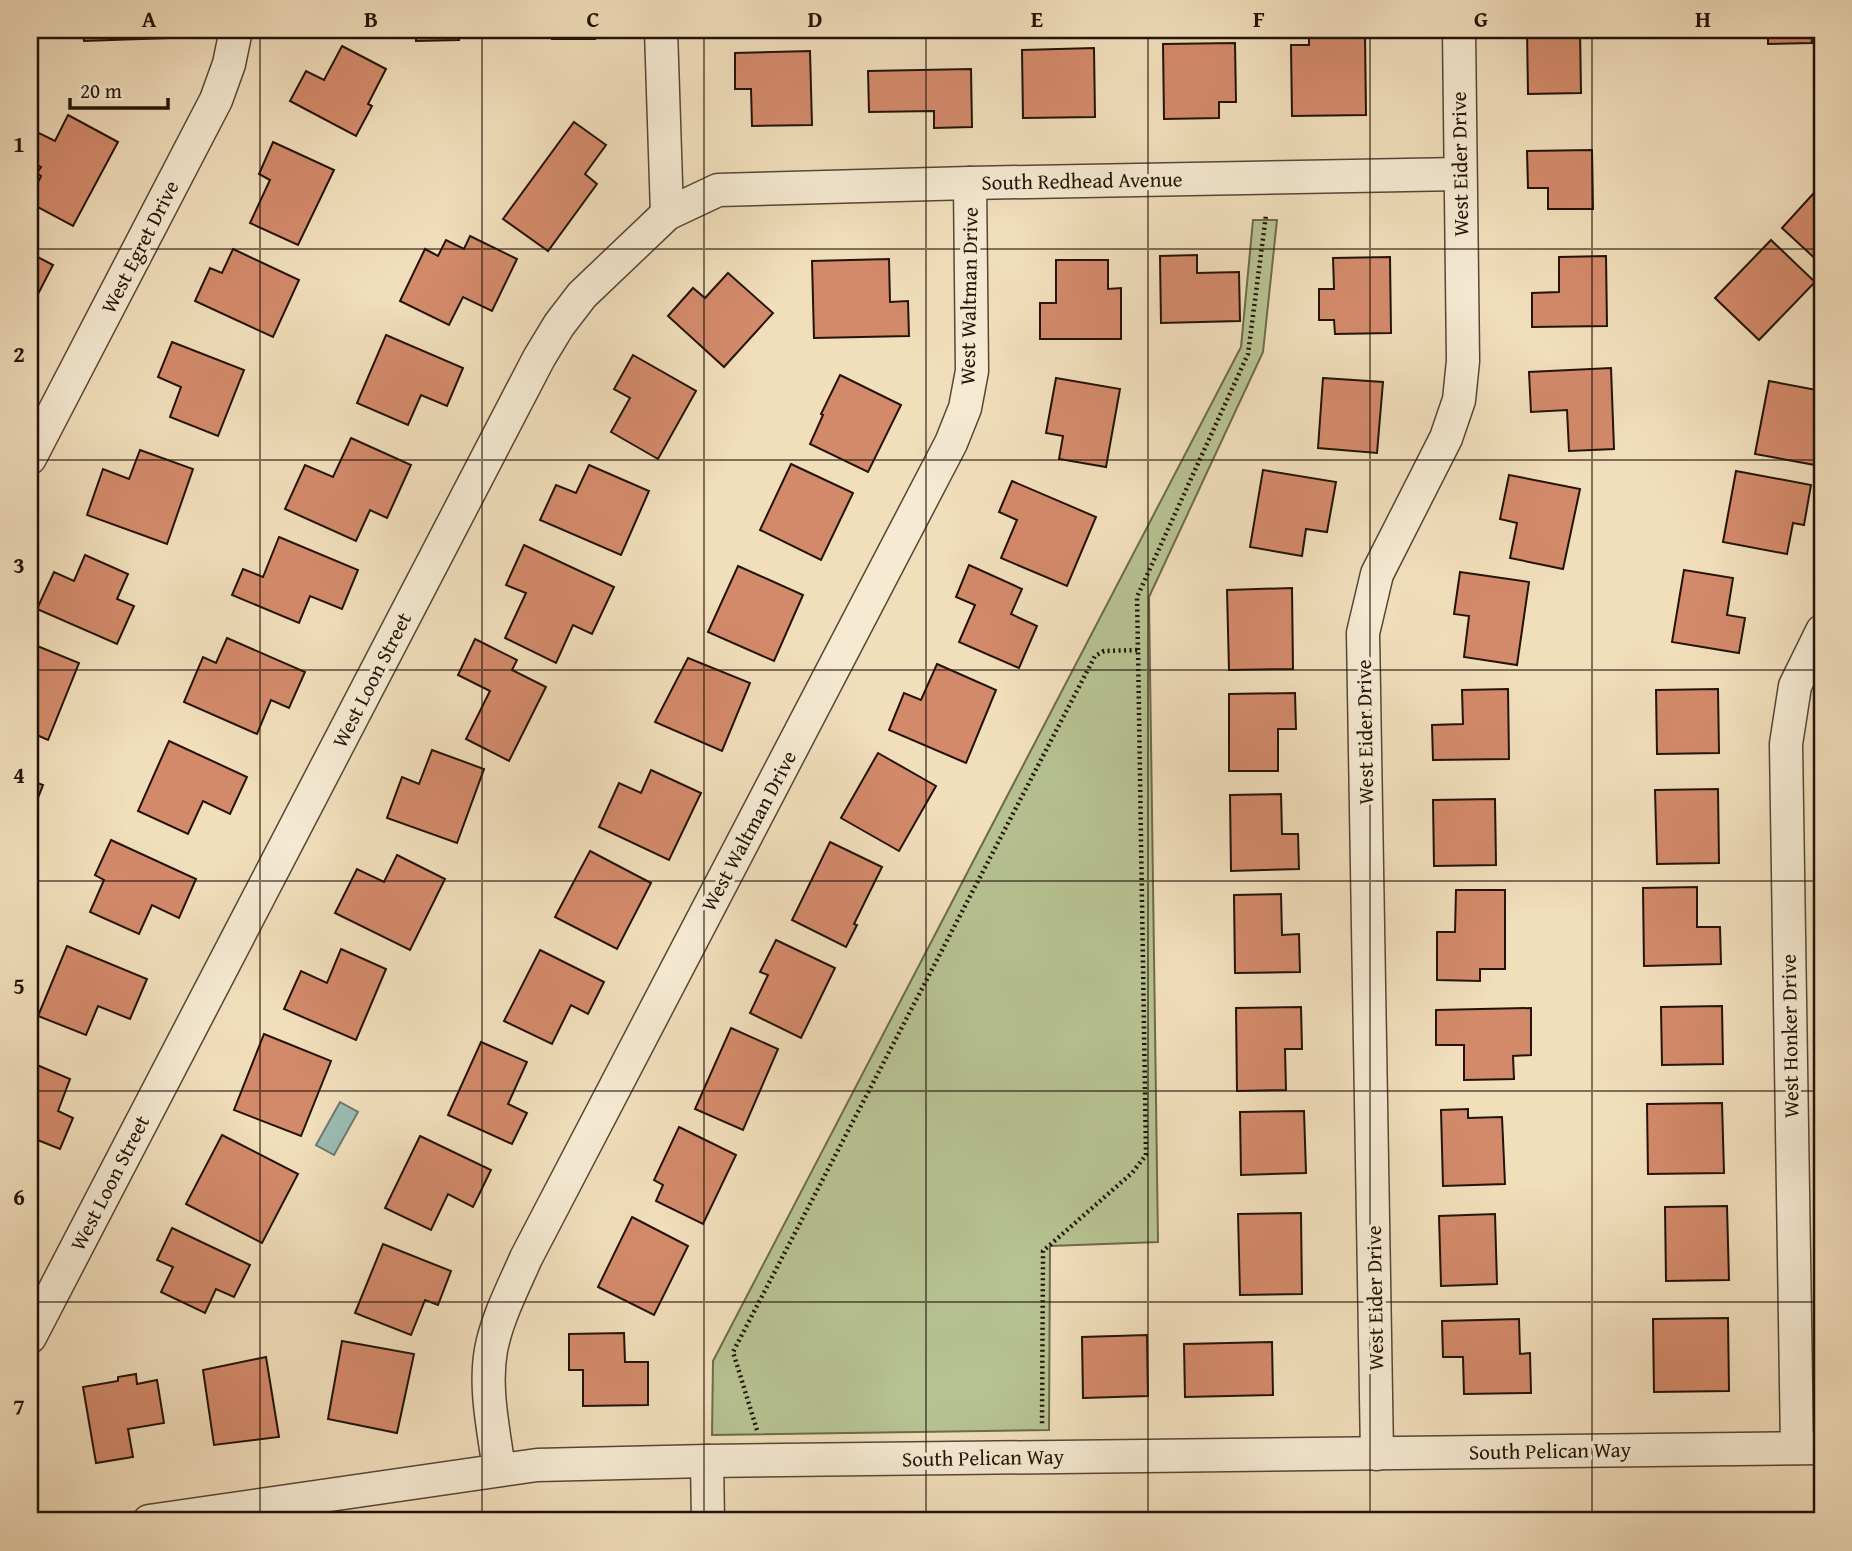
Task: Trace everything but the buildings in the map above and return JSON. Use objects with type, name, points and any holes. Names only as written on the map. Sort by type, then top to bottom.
[{"type":"street","name":"West Egret Drive","points":[[30,458],[216,100],[229,64],[236,30]]},
{"type":"street","points":[[662,30],[667,214]]},
{"type":"street","name":"West Eider Drive","points":[[1377,1454],[1363,633],[1377,574],[1446,438],[1459,400],[1463,361],[1459,30]]},
{"type":"street","name":"South Redhead Avenue","points":[[667,214],[718,190],[1460,174]]},
{"type":"street","name":"West Waltman Drive","points":[[499,1470],[489,1390],[491,1352],[500,1315],[526,1258],[951,443],[965,408],[972,371],[970,183]]},
{"type":"street","name":"West Loon Street","points":[[30,1337],[539,358],[582,295],[667,214]]},
{"type":"street","name":"West Honker Drive","points":[[1810,1448],[1786,744],[1795,686],[1822,631]]},
{"type":"street","name":"South Pelican Way","points":[[149,1521],[269,1513],[537,1465],[1810,1448]]},
{"type":"street","points":[[707,1461],[708,1521]]},
{"type":"path","points":[[1042,1435],[1043,1251],[1132,1172],[1146,1155],[1137,597],[1248,354],[1266,215]]},
{"type":"path","points":[[759,1438],[733,1352],[1095,656],[1104,652],[1138,650]]},
{"type":"green space","points":[[1253,220],[1277,220],[1263,352],[1149,597],[1158,1242],[1050,1246],[1049,1430],[712,1435],[713,1361],[1241,347]]},
{"type":"water","points":[[340,1102],[358,1112],[334,1155],[316,1145]]}]
